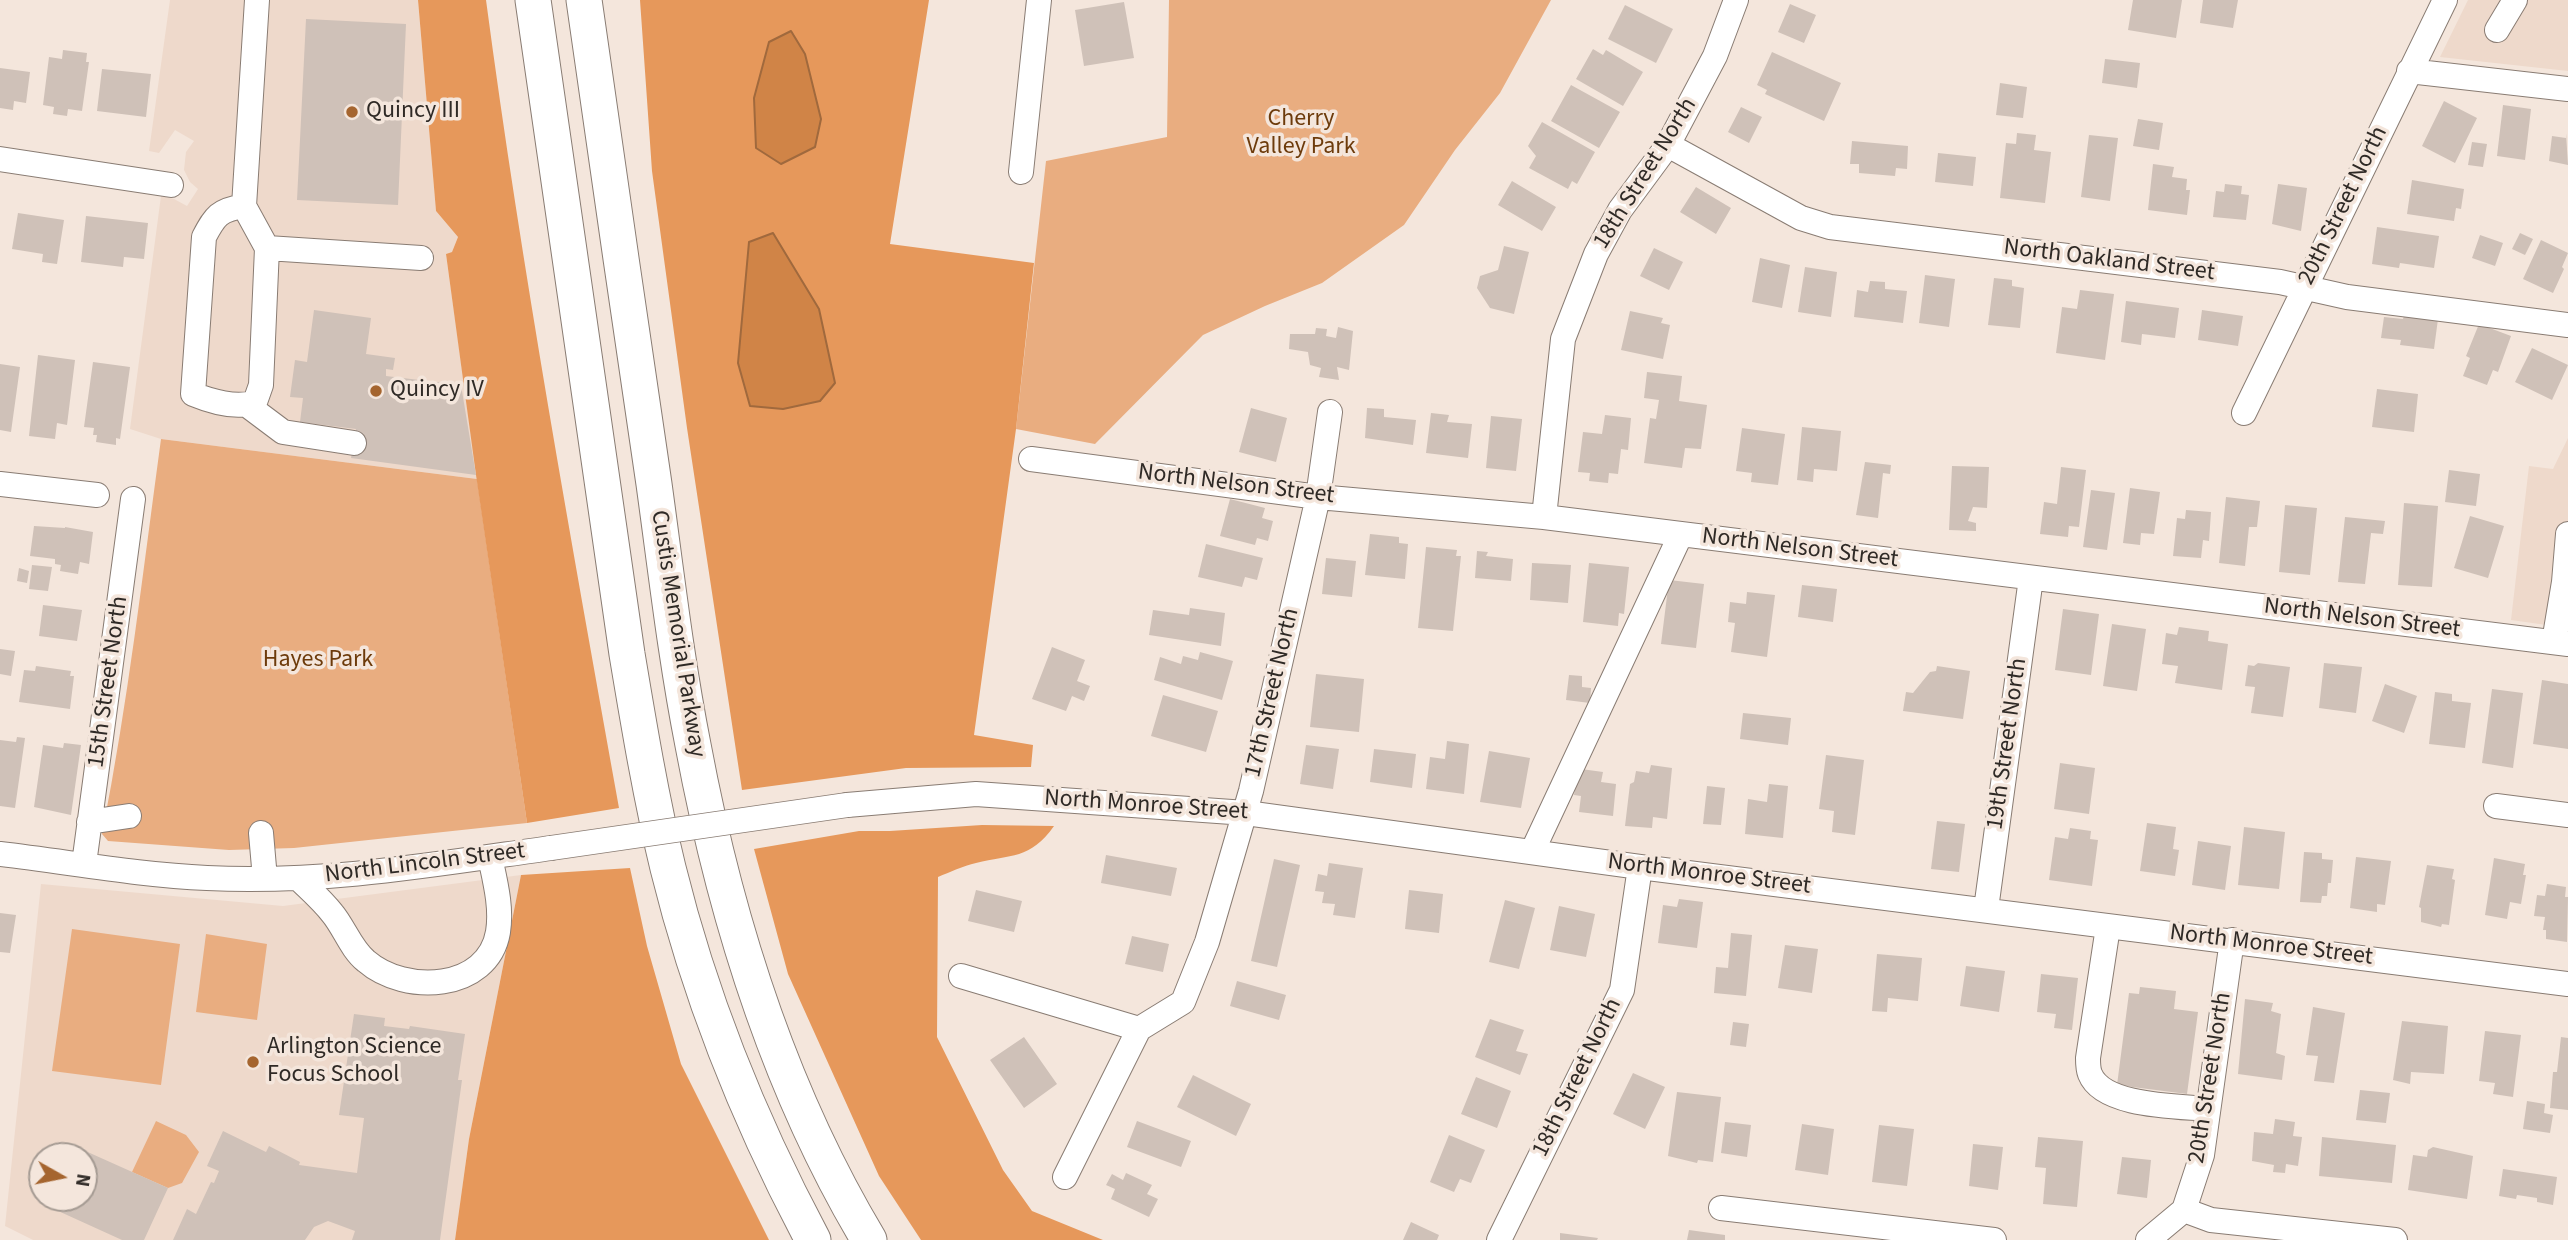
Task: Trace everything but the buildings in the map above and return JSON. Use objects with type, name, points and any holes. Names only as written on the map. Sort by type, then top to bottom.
[{"type":"highway","name":"Custis Memorial Parkway","points":[[533,0],[627,654],[668,868],[705,993],[735,1076],[770,1156],[813,1240]]},
{"type":"highway","name":"Custis Memorial Parkway","points":[[584,0],[685,700],[711,832],[745,955],[774,1037],[806,1117],[869,1240]]},
{"type":"street","points":[[244,206],[215,216],[204,237],[192,394],[205,399],[247,405],[255,402],[261,385],[267,248],[244,206],[257,0]]},
{"type":"street","points":[[1021,172],[1039,0]]},
{"type":"street","name":"18th Street North","points":[[1544,517],[1563,338],[1602,243],[1620,210],[1668,145],[1715,56],[1736,0]]},
{"type":"street","name":"20th Street North","points":[[2244,413],[2445,0]]},
{"type":"street","points":[[2497,30],[2515,0]]},
{"type":"street","points":[[2409,71],[2568,89]]},
{"type":"street","name":"North Oakland Street","points":[[1668,145],[1801,218],[1830,227],[2280,282],[2347,298],[2568,324]]},
{"type":"street","points":[[0,159],[171,185]]},
{"type":"street","points":[[267,248],[421,258]]},
{"type":"street","points":[[247,405],[283,432],[354,443]]},
{"type":"street","name":"17th Street North","points":[[1139,1029],[1183,1002],[1208,942],[1246,813],[1318,497],[1330,412]]},
{"type":"street","name":"North Nelson Street","points":[[1031,458],[1318,497],[1544,517],[2561,643]]},
{"type":"street","points":[[0,484],[97,495]]},
{"type":"street","name":"15th Street North","points":[[83,864],[133,499]]},
{"type":"street","points":[[1532,852],[1681,534]]},
{"type":"street","points":[[2561,643],[2568,534]]},
{"type":"street","name":"19th Street North","points":[[1986,909],[2031,578]]},
{"type":"street","name":"North Monroe Street","points":[[847,805],[976,794],[1246,813],[1640,867],[2568,984]]},
{"type":"street","name":"North Lincoln Street","points":[[0,854],[206,878],[298,878],[393,872],[847,805]]},
{"type":"street","points":[[2496,806],[2568,815]]},
{"type":"street","points":[[89,822],[128,816]]},
{"type":"street","points":[[261,832],[265,879]]},
{"type":"street","points":[[298,878],[333,914],[365,961],[390,977],[427,983],[460,977],[481,967],[492,951],[498,932],[499,904],[490,857]]},
{"type":"street","name":"18th Street North","points":[[1499,1240],[1622,990],[1640,867]]},
{"type":"street","points":[[2108,927],[2090,1040],[2088,1058],[2091,1076],[2112,1096],[2139,1102],[2208,1109]]},
{"type":"street","name":"20th Street North","points":[[2184,1210],[2202,1155],[2232,940]]},
{"type":"street","points":[[961,976],[1139,1029],[1065,1177]]},
{"type":"street","points":[[1721,1208],[1994,1240]]},
{"type":"street","points":[[2147,1240],[2184,1210],[2211,1220],[2395,1240]]},
{"type":"shaded area","points":[[170,0],[418,0],[436,211],[458,237],[452,252],[446,254],[477,479],[161,439],[130,429],[161,196],[187,206],[198,189],[190,182],[184,170],[186,152],[194,141],[175,130],[159,153],[149,151]]},
{"type":"shaded area","points":[[418,0],[486,0],[531,304],[619,808],[527,823],[446,254],[452,252],[458,237],[436,211]]},
{"type":"shaded area","points":[[640,0],[929,0],[890,244],[1034,263],[1016,429],[974,735],[1033,745],[1031,767],[906,768],[742,790],[687,428],[652,171]]},
{"type":"shaded area","points":[[2468,0],[2568,0],[2568,71],[2440,57]]},
{"type":"shaded area","points":[[791,31],[805,54],[821,119],[815,147],[781,164],[756,148],[754,98],[769,42]]},
{"type":"shaded area","points":[[773,233],[819,309],[835,383],[820,401],[783,409],[750,406],[738,363],[749,242]]},
{"type":"shaded area","points":[[2568,438],[2568,628],[2511,620],[2529,466],[2553,469]]},
{"type":"shaded area","points":[[982,825],[1054,826],[1037,845],[1019,854],[971,864],[938,877],[937,1037],[1003,1170],[1032,1211],[1103,1240],[921,1240],[879,1176],[788,974],[754,849],[859,831]]},
{"type":"shaded area","points":[[630,868],[647,946],[681,1064],[769,1240],[455,1240],[469,1139],[521,875]]},
{"type":"shaded area","name":"Arlington Science Focus School","points":[[521,875],[469,1139],[455,1240],[33,1240],[5,1226],[41,884],[283,906]]},
{"type":"green space","name":"Cherry Valley Park","points":[[1169,0],[1551,0],[1500,93],[1455,150],[1404,225],[1322,283],[1203,335],[1095,444],[1016,429],[1046,161],[1167,137]]},
{"type":"green space","name":"Hayes Park","points":[[161,439],[477,479],[527,823],[294,848],[229,850],[108,841],[102,834],[127,686]]},
{"type":"green space","points":[[72,929],[180,944],[161,1085],[52,1071]]},
{"type":"green space","points":[[206,934],[267,944],[257,1020],[196,1012]]},
{"type":"green space","points":[[156,1121],[186,1135],[199,1152],[182,1183],[168,1188],[132,1172]]},
{"type":"place","name":"Quincy III","points":[[352,112]]},
{"type":"place","name":"Quincy IV","points":[[376,391]]},
{"type":"place","name":"Arlington Science Focus School","points":[[253,1062]]}]
